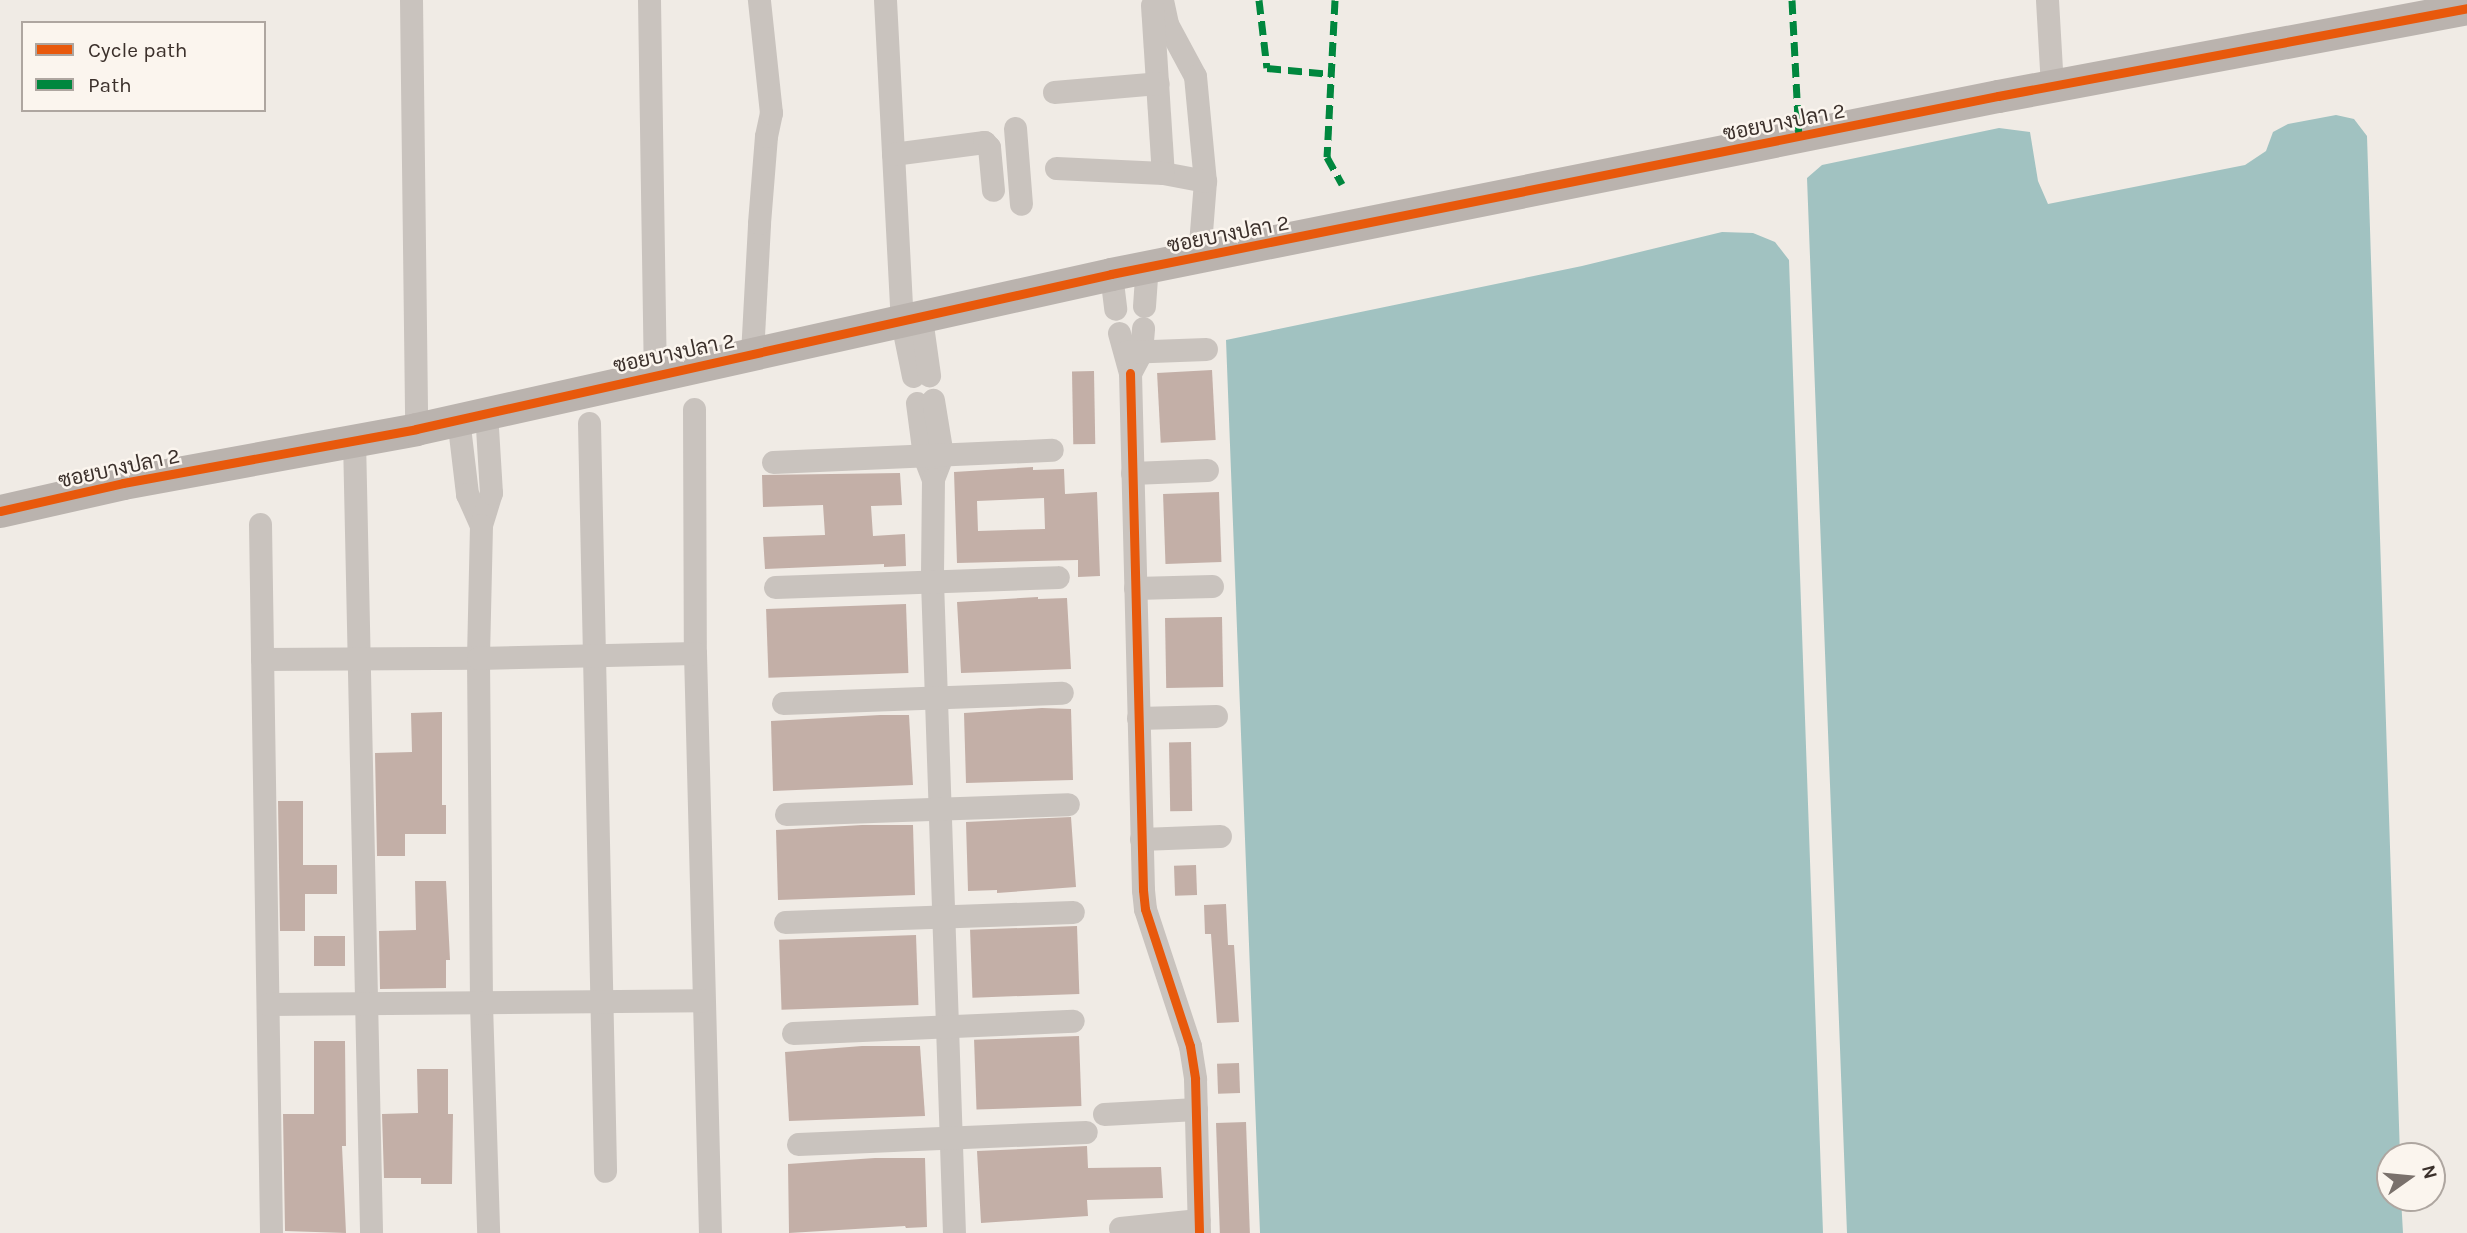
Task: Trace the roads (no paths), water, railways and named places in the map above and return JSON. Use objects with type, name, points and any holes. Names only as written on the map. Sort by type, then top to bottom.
[{"type":"street","points":[[411,0],[416,429]]},
{"type":"street","points":[[649,0],[655,375]]},
{"type":"street","points":[[752,354],[761,198],[771,113],[759,0]]},
{"type":"street","points":[[885,0],[893,153],[921,376]]},
{"type":"street","points":[[1152,0],[1163,173]]},
{"type":"street","points":[[1162,0],[1167,24],[1195,76],[1205,181],[1199,258]]},
{"type":"street","points":[[2048,0],[2052,86]]},
{"type":"street","name":"ซอยบางปลา 2","points":[[0,511],[123,483],[416,429],[1111,274],[2052,86],[2467,8]]},
{"type":"street","points":[[1054,92],[1158,83]]},
{"type":"street","points":[[1015,128],[1021,204]]},
{"type":"street","points":[[893,153],[984,142],[989,147],[992,180],[1018,167]]},
{"type":"street","points":[[1056,168],[1163,173],[1205,181]]},
{"type":"street","points":[[1120,1228],[1199,1226],[1196,1109],[1190,1046],[1146,909],[1142,839],[1128,353],[1144,317],[1147,267]]},
{"type":"street","points":[[1111,274],[1115,309]]},
{"type":"street","points":[[1128,353],[1206,349]]},
{"type":"street","points":[[925,401],[933,455],[932,581],[954,1233]]},
{"type":"street","points":[[694,409],[695,653],[710,1233]]},
{"type":"street","points":[[472,415],[491,493],[481,524],[478,658],[481,1004],[488,1233]]},
{"type":"street","points":[[589,423],[605,1171]]},
{"type":"street","points":[[354,439],[361,657],[371,1233]]},
{"type":"street","points":[[773,462],[1052,450]]},
{"type":"street","points":[[1132,473],[1207,470]]},
{"type":"street","points":[[260,524],[271,1233]]},
{"type":"street","points":[[775,587],[1058,577]]},
{"type":"street","points":[[1135,588],[1212,586]]},
{"type":"street","points":[[262,659],[695,653]]},
{"type":"street","points":[[783,703],[1062,693]]},
{"type":"street","points":[[1138,718],[1216,716]]},
{"type":"street","points":[[786,814],[1068,804]]},
{"type":"street","points":[[1142,839],[1220,836]]},
{"type":"street","points":[[785,922],[1073,912]]},
{"type":"street","points":[[268,1004],[702,1000]]},
{"type":"street","points":[[793,1033],[1073,1021]]},
{"type":"street","points":[[1104,1114],[1196,1109]]},
{"type":"street","points":[[798,1144],[1086,1132]]},
{"type":"water","points":[[2336,115],[2354,119],[2367,136],[2400,1142],[2376,1142],[2376,1212],[2402,1212],[2403,1233],[1847,1233],[1807,178],[1822,165],[1999,128],[2030,132],[2038,181],[2048,204],[2245,165],[2266,151],[2273,132],[2288,124]]},
{"type":"water","points":[[1722,232],[1753,233],[1775,242],[1789,260],[1823,1233],[1260,1233],[1226,340],[1582,266]]}]
